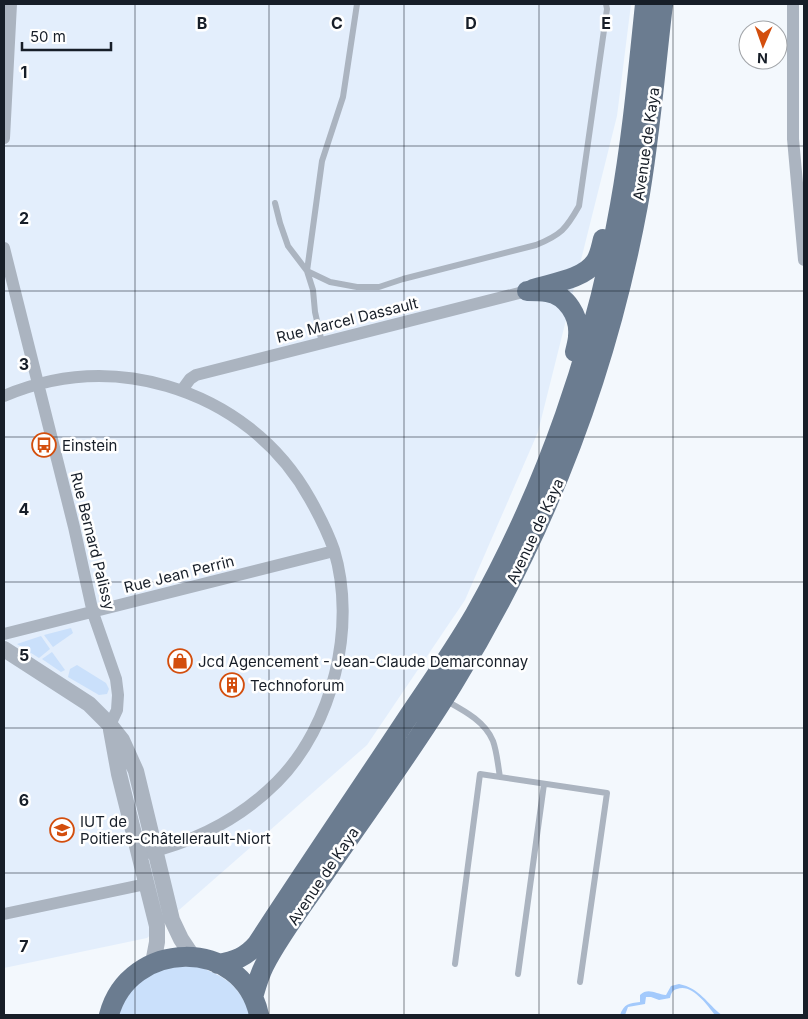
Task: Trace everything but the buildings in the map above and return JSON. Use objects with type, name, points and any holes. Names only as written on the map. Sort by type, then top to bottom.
[{"type":"main road","name":"Avenue de Kaya","points":[[218,964],[243,957],[258,944],[454,648],[492,582],[530,503],[562,425],[574,388],[598,305],[615,234],[633,109],[645,4]]},
{"type":"main road","name":"Avenue de Kaya","points":[[256,1006],[265,964],[286,930],[444,699],[490,623],[526,553],[564,467],[590,393],[619,292],[638,205],[650,123],[663,4]]},
{"type":"main road","points":[[527,291],[575,277],[587,271],[595,262],[600,252],[633,109]]},
{"type":"main road","points":[[474,615],[554,421],[578,336],[575,315],[565,301],[548,292],[527,291]]},
{"type":"main road","points":[[108,1015],[115,997],[125,983],[138,971],[153,962],[172,957],[193,957],[218,964],[238,978],[256,1006]]},
{"type":"street","points":[[4,138],[11,4]]},
{"type":"street","points":[[793,4],[793,139],[804,260]]},
{"type":"street","name":"Rue Bernard Palissy","points":[[4,248],[74,527],[93,613],[116,679],[118,696],[116,710],[110,725]]},
{"type":"street","name":"Rue Marcel Dassault","points":[[182,390],[190,378],[196,375],[527,291]]},
{"type":"street","points":[[4,396],[38,384],[66,378],[95,376],[147,381],[182,390],[212,403],[261,436],[279,454],[304,489],[319,516],[334,551],[342,602],[340,650],[334,680],[314,731],[298,756],[278,780],[256,801],[231,819],[203,834],[147,853]]},
{"type":"street","name":"Rue Jean Perrin","points":[[4,634],[334,551]]},
{"type":"street","points":[[4,649],[89,704],[110,725],[119,774],[147,853],[172,920],[181,939],[193,957]]},
{"type":"street","points":[[147,853],[146,884],[157,926],[157,942],[153,962]]},
{"type":"street","points":[[4,914],[146,884]]},
{"type":"lane","points":[[307,271],[322,161],[343,97],[357,4]]},
{"type":"lane","points":[[307,271],[330,282],[357,287],[379,287],[403,279],[536,245],[556,236],[570,222],[579,206],[608,10],[606,4]]},
{"type":"lane","points":[[275,202],[288,246],[307,271],[313,290],[315,312],[322,343]]},
{"type":"lane","points":[[444,699],[473,716],[486,730],[493,741],[500,777]]},
{"type":"lane","points":[[455,964],[480,774],[607,793],[580,982]]},
{"type":"lane","points":[[518,974],[544,784]]},
{"type":"shaded area","points":[[4,4],[631,4],[617,116],[538,432],[465,600],[367,745],[147,938],[4,968]]},
{"type":"shaded area","points":[[71,628],[73,633],[53,647],[44,635]]},
{"type":"shaded area","points":[[41,636],[50,649],[39,658],[17,644]]},
{"type":"shaded area","points":[[52,652],[65,670],[61,672],[42,659]]},
{"type":"shaded area","points":[[77,665],[106,683],[109,689],[107,694],[99,695],[68,677],[70,669]]},
{"type":"shaded area","points":[[198,966],[218,975],[231,984],[241,996],[252,1015],[118,1015],[119,1010],[137,982],[167,967]]},
{"type":"water","points":[[679,984],[698,993],[722,1015],[715,1015],[699,996],[683,988],[674,990],[670,998],[659,1000],[646,997],[645,1004],[628,1007],[625,1015],[620,1015],[623,1008],[627,1005],[640,1002],[640,995],[646,991],[666,995],[671,986]]},
{"type":"place","name":"Einstein","points":[[44,445]]},
{"type":"place","name":"Jcd Agencement - Jean-Claude Demarconnay","points":[[180,661]]},
{"type":"place","name":"Technoforum","points":[[232,685]]},
{"type":"place","name":"IUT de Poitiers-Châtellerault-Niort","points":[[62,830]]}]
